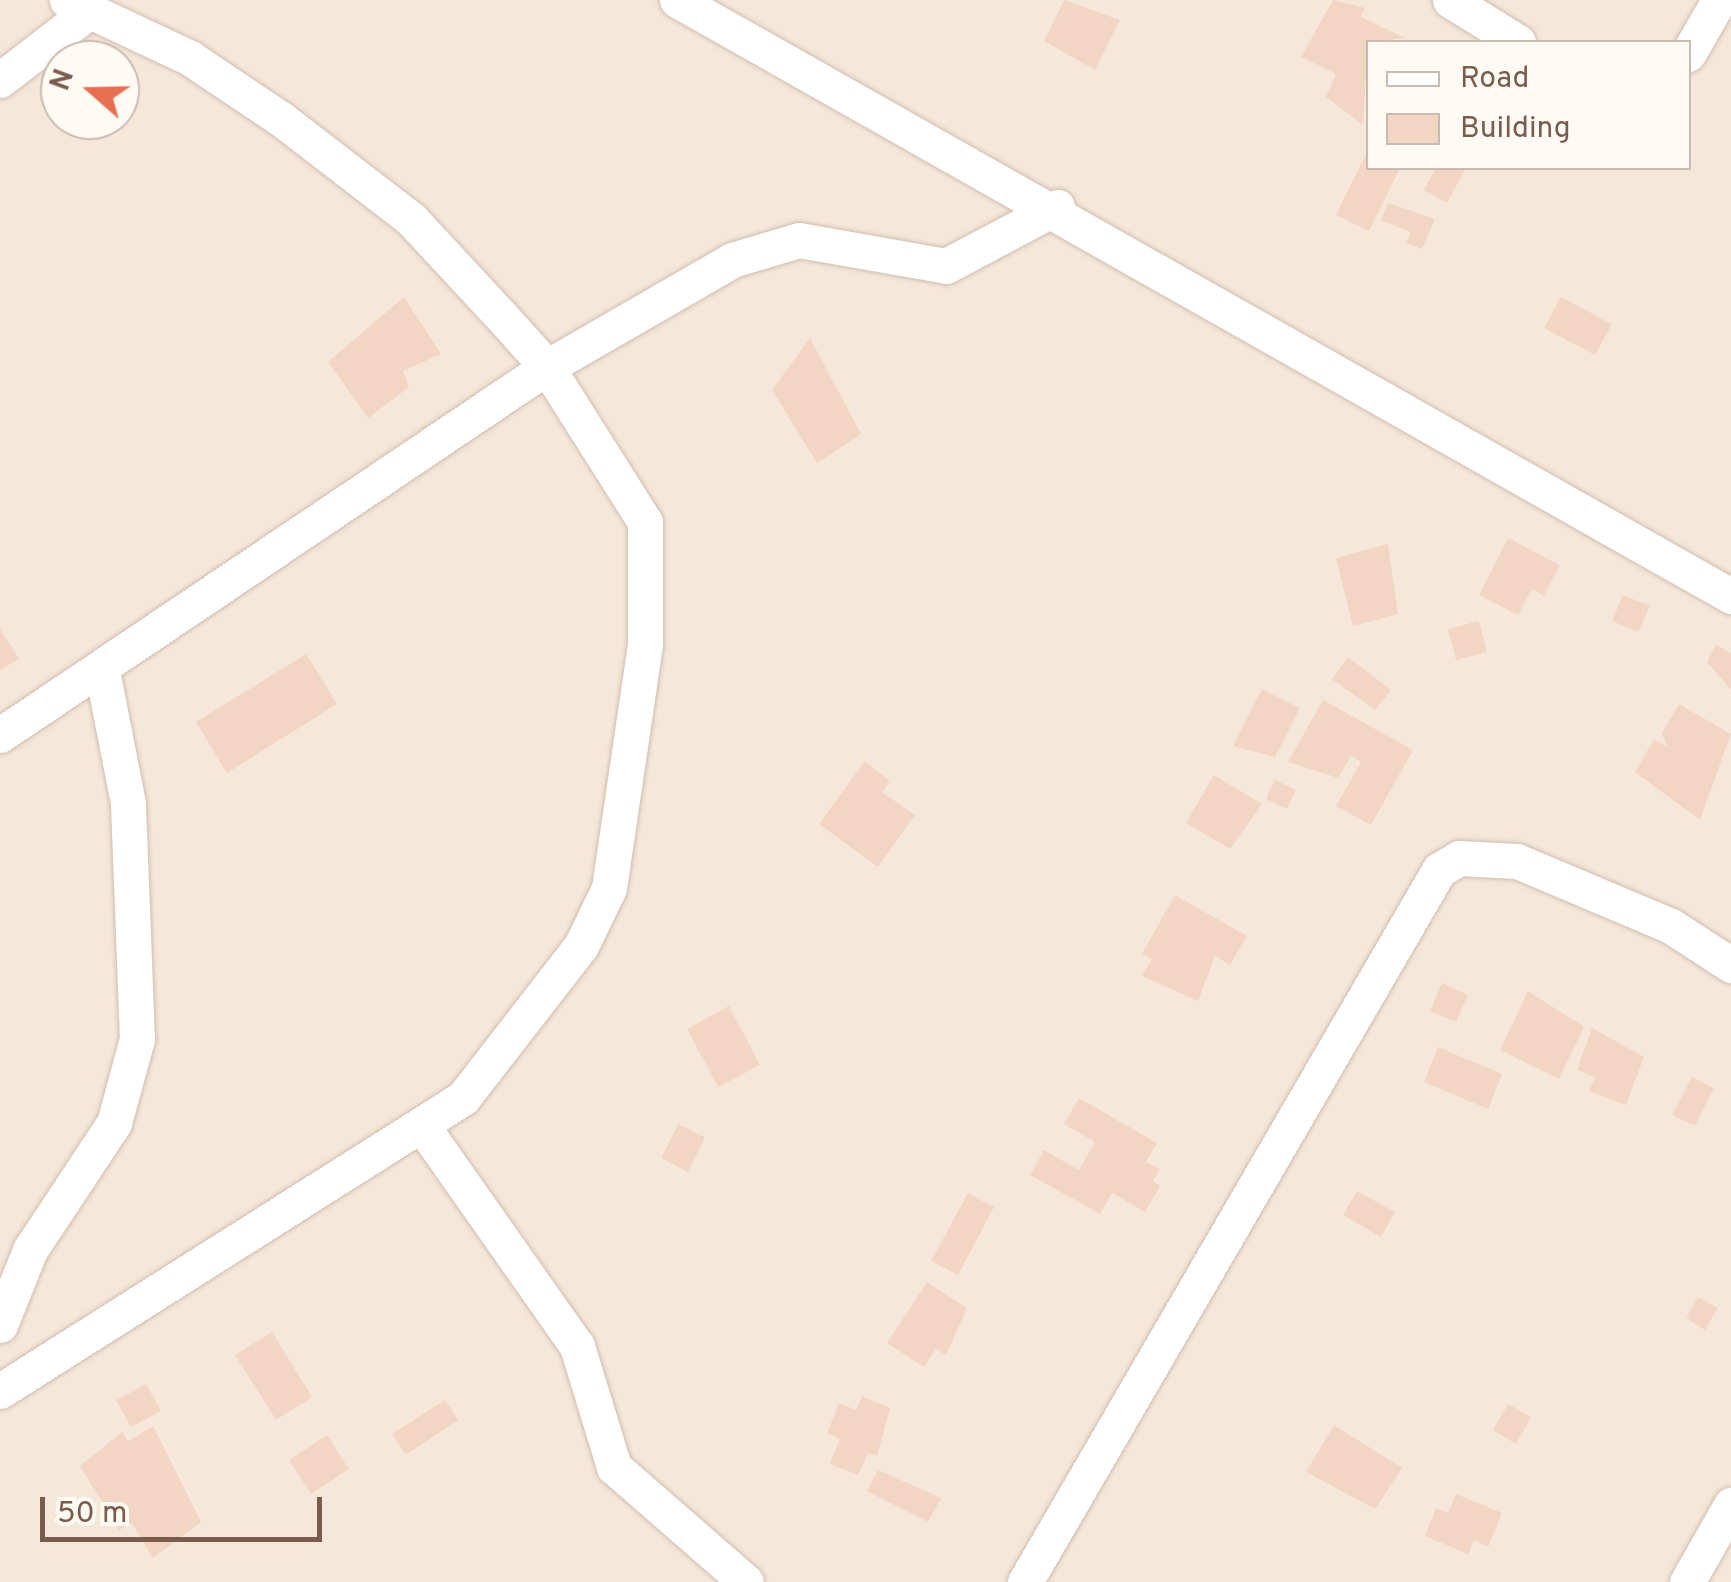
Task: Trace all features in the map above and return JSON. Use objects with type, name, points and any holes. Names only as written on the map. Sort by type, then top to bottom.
[{"type":"street","points":[[677,0],[1057,207],[1731,596]]},
{"type":"street","points":[[1450,0],[1515,40]]},
{"type":"street","points":[[1691,49],[1719,0]]},
{"type":"street","points":[[0,80],[78,6],[190,58],[382,197],[547,367],[645,522],[646,644],[617,859],[580,946],[463,1098],[425,1130],[0,1391]]},
{"type":"street","points":[[0,735],[102,671],[547,367],[732,260],[799,240],[946,266],[1057,207]]},
{"type":"street","points":[[0,1325],[30,1250],[114,1123],[137,1040],[128,804],[102,671]]},
{"type":"street","points":[[1025,1582],[1439,870],[1460,858],[1517,862],[1671,926],[1731,965]]},
{"type":"street","points":[[425,1130],[577,1346],[614,1466],[746,1582]]},
{"type":"street","points":[[1687,1582],[1731,1505]]},
{"type":"shaded area","points":[[0,0],[1731,0],[1731,1582],[0,1582]]},
{"type":"building","points":[[1064,0],[1120,20],[1095,70],[1044,41]]},
{"type":"building","points":[[1333,0],[1365,8],[1361,17],[1405,38],[1366,40],[1363,125],[1326,97],[1336,74],[1301,57]]},
{"type":"building","points":[[1366,154],[1366,170],[1399,170],[1369,231],[1336,215]]},
{"type":"building","points":[[1435,170],[1465,170],[1447,203],[1424,190]]},
{"type":"building","points":[[1388,203],[1435,219],[1422,249],[1406,243],[1411,232],[1381,220]]},
{"type":"building","points":[[404,297],[441,354],[403,371],[409,387],[368,418],[328,362]]},
{"type":"building","points":[[1561,297],[1612,324],[1595,355],[1544,328]]},
{"type":"building","points":[[810,338],[861,434],[817,463],[772,390]]},
{"type":"building","points":[[1508,538],[1560,565],[1544,596],[1532,589],[1518,615],[1479,595]]},
{"type":"building","points":[[1388,544],[1398,614],[1353,626],[1336,558]]},
{"type":"building","points":[[1623,595],[1650,606],[1638,632],[1612,621]]},
{"type":"building","points":[[1479,621],[1487,652],[1456,660],[1448,629]]},
{"type":"building","points":[[0,629],[19,659],[0,670]]},
{"type":"building","points":[[1716,645],[1731,653],[1731,690],[1707,662]]},
{"type":"building","points":[[306,654],[337,704],[227,773],[196,722]]},
{"type":"building","points":[[1348,657],[1391,690],[1375,710],[1332,679]]},
{"type":"building","points":[[1262,689],[1300,708],[1275,757],[1233,746]]},
{"type":"building","points":[[1323,700],[1413,750],[1371,825],[1336,806],[1361,762],[1351,756],[1338,778],[1288,762]]},
{"type":"building","points":[[1679,704],[1731,734],[1700,820],[1635,772],[1654,739],[1667,746],[1662,733]]},
{"type":"building","points":[[865,761],[890,781],[882,792],[915,815],[878,867],[819,824]]},
{"type":"building","points":[[1214,775],[1262,804],[1230,849],[1186,823]]},
{"type":"building","points":[[1275,780],[1296,790],[1287,809],[1266,799]]},
{"type":"building","points":[[1175,895],[1247,936],[1230,965],[1215,956],[1198,1001],[1142,976],[1152,959],[1142,954]]},
{"type":"building","points":[[1442,983],[1468,995],[1456,1022],[1430,1011]]},
{"type":"building","points":[[1528,991],[1584,1027],[1559,1079],[1500,1050]]},
{"type":"building","points":[[729,1006],[760,1065],[718,1087],[687,1029]]},
{"type":"building","points":[[1592,1028],[1644,1057],[1626,1105],[1589,1091],[1595,1077],[1577,1070]]},
{"type":"building","points":[[1438,1047],[1502,1074],[1488,1109],[1424,1082]]},
{"type":"building","points":[[1692,1077],[1714,1088],[1695,1126],[1672,1115]]},
{"type":"building","points":[[1079,1098],[1157,1143],[1146,1162],[1160,1169],[1153,1181],[1160,1186],[1145,1212],[1112,1193],[1100,1214],[1030,1175],[1044,1150],[1079,1170],[1095,1142],[1064,1124]]},
{"type":"building","points":[[678,1124],[705,1137],[688,1172],[661,1158]]},
{"type":"building","points":[[1357,1191],[1395,1212],[1381,1237],[1343,1215]]},
{"type":"building","points":[[968,1193],[994,1207],[958,1275],[931,1261]]},
{"type":"building","points":[[927,1282],[967,1308],[946,1355],[936,1349],[924,1367],[887,1343]]},
{"type":"building","points":[[1698,1297],[1718,1308],[1705,1330],[1686,1318]]},
{"type":"building","points":[[272,1332],[312,1397],[276,1420],[235,1355]]},
{"type":"building","points":[[146,1384],[161,1411],[131,1427],[116,1400]]},
{"type":"building","points":[[862,1396],[890,1408],[877,1456],[868,1453],[858,1475],[830,1464],[840,1439],[827,1433],[839,1403],[856,1410]]},
{"type":"building","points":[[445,1400],[458,1420],[406,1455],[392,1434]]},
{"type":"building","points":[[1508,1404],[1531,1417],[1516,1444],[1493,1430]]},
{"type":"building","points":[[1334,1425],[1402,1468],[1375,1509],[1306,1472]]},
{"type":"building","points":[[153,1426],[201,1522],[153,1558],[132,1523],[119,1530],[80,1466],[122,1432],[128,1441]]},
{"type":"building","points":[[327,1435],[349,1469],[311,1494],[289,1460]]},
{"type":"building","points":[[878,1470],[941,1498],[928,1522],[867,1491]]},
{"type":"building","points":[[1456,1494],[1502,1513],[1488,1547],[1474,1540],[1468,1554],[1425,1536],[1436,1508],[1448,1513]]}]
